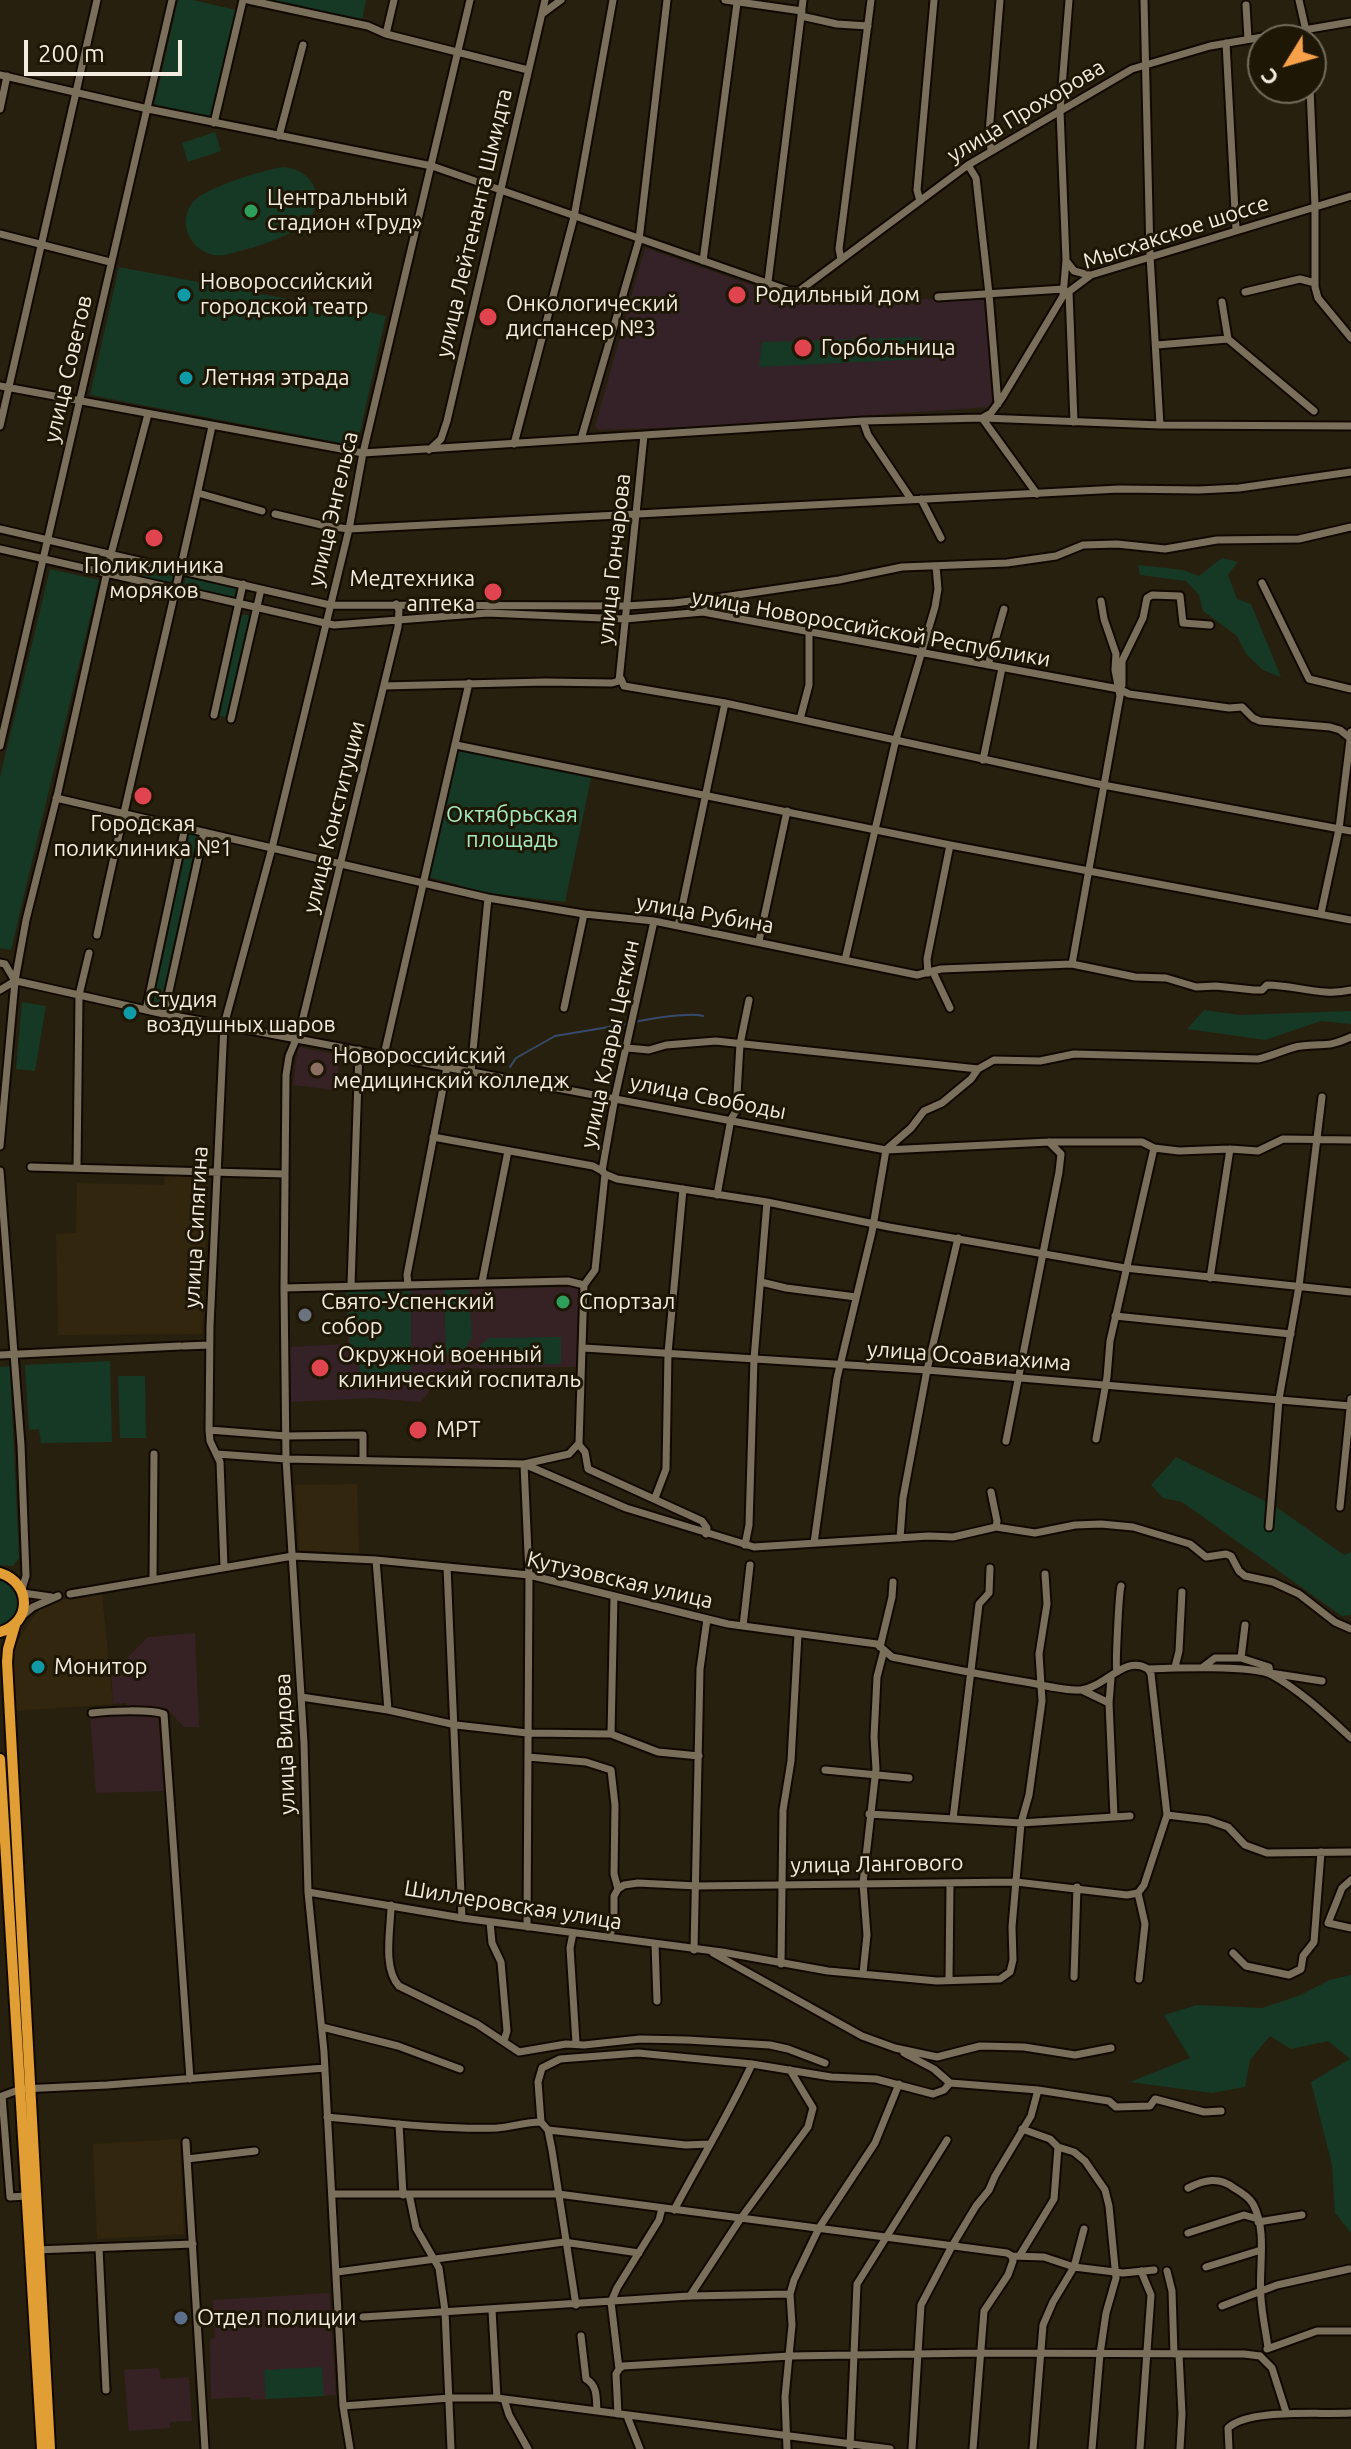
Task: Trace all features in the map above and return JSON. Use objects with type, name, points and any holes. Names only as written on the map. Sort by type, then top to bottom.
[{"type":"highway","points":[[0,1573],[12,1578],[22,1591],[24,1608],[8,1649],[7,1662],[42,2449]]},
{"type":"highway","points":[[0,1632],[18,1620]]},
{"type":"highway","points":[[0,1759],[25,2089],[26,2196],[34,2250],[50,2449]]},
{"type":"street","points":[[0,426],[4,387],[42,246],[97,0]]},
{"type":"street","name":"улица Советов","points":[[0,746],[172,0]]},
{"type":"street","points":[[214,123],[245,0],[368,26],[386,34],[528,70]]},
{"type":"street","points":[[386,34],[394,0]]},
{"type":"street","name":"улица Энгельса","points":[[224,1025],[272,848],[349,529],[363,453],[470,0]]},
{"type":"street","name":"улица Лейтенанта Шмидта","points":[[429,450],[441,439],[447,421],[545,0]]},
{"type":"street","points":[[542,14],[561,0]]},
{"type":"street","points":[[514,444],[574,217],[613,1],[603,0]]},
{"type":"street","points":[[581,439],[639,240],[667,0]]},
{"type":"street","points":[[725,0],[802,14],[837,24],[868,26]]},
{"type":"street","points":[[0,109],[4,75],[148,109],[432,166],[768,282],[803,0]]},
{"type":"street","points":[[841,259],[839,249],[871,0]]},
{"type":"street","points":[[920,201],[917,190],[934,0]]},
{"type":"street","points":[[991,150],[989,133],[1000,0]]},
{"type":"street","points":[[1069,0],[1060,111],[1065,292],[1074,422]]},
{"type":"street","points":[[1144,0],[1150,255],[1160,425]]},
{"type":"street","points":[[1299,0],[1305,24]]},
{"type":"street","points":[[703,261],[737,3]]},
{"type":"street","points":[[1246,5],[1247,24]]},
{"type":"street","name":"улица Прохорова","points":[[1327,29],[1351,22]]},
{"type":"street","name":"улица Прохорова","points":[[768,282],[790,291],[799,291],[968,165],[1144,64],[1247,39]]},
{"type":"street","points":[[1226,43],[1236,230]]},
{"type":"street","points":[[279,136],[303,45]]},
{"type":"street","points":[[1311,104],[1315,283],[1318,298],[1351,338]]},
{"type":"street","points":[[1040,122],[1053,120],[1061,133]]},
{"type":"street","points":[[968,165],[976,178],[998,404]]},
{"type":"street","name":"Мысхакское шоссе","points":[[983,417],[998,404],[1065,292],[1091,275],[1351,196]]},
{"type":"street","points":[[0,234],[110,262]]},
{"type":"street","points":[[1066,260],[1074,271],[1091,275]]},
{"type":"street","points":[[1245,292],[1300,279],[1315,283]]},
{"type":"street","points":[[938,297],[1065,292]]},
{"type":"street","points":[[1222,302],[1228,339],[1314,411]]},
{"type":"street","points":[[1157,345],[1228,339]]},
{"type":"street","points":[[4,387],[363,453],[863,421],[983,417],[1160,425],[1351,426]]},
{"type":"street","points":[[0,1146],[15,981],[26,920],[111,554],[148,414]]},
{"type":"street","points":[[983,417],[1037,494]]},
{"type":"street","points":[[990,429],[991,422],[998,418]]},
{"type":"street","points":[[863,421],[868,435],[911,499]]},
{"type":"street","points":[[97,935],[212,426]]},
{"type":"street","name":"улица Гончарова","points":[[618,683],[644,435]]},
{"type":"street","points":[[275,514],[349,529],[1119,489],[1239,488],[1351,472]]},
{"type":"street","points":[[198,493],[262,511]]},
{"type":"street","points":[[921,499],[941,538]]},
{"type":"street","points":[[0,529],[330,605],[627,606],[723,597],[839,580],[902,567],[1007,563],[1056,556],[1083,545],[1117,544],[1165,549],[1217,540],[1299,539],[1351,527]]},
{"type":"street","name":"улица Новороссийской Республики","points":[[0,549],[334,625],[488,613],[625,619],[703,612],[1129,694],[1229,708],[1242,707],[1260,721],[1330,727],[1350,738]]},
{"type":"street","points":[[845,960],[896,739],[936,598],[936,566]]},
{"type":"street","points":[[1262,583],[1309,679],[1351,689]]},
{"type":"street","points":[[214,715],[243,584]]},
{"type":"street","points":[[231,719],[261,589]]},
{"type":"street","points":[[1072,964],[1120,696],[1122,661],[1143,618],[1147,598],[1152,595],[1180,596],[1183,623],[1210,625]]},
{"type":"street","points":[[703,612],[714,607],[723,597]]},
{"type":"street","points":[[1101,601],[1116,654],[1115,670],[1120,690]]},
{"type":"street","name":"улица Конституции","points":[[298,1038],[399,621],[396,604]]},
{"type":"street","points":[[988,665],[1004,609]]},
{"type":"street","points":[[800,719],[809,685],[809,633]]},
{"type":"street","points":[[983,760],[1002,668]]},
{"type":"street","points":[[384,1055],[469,683]]},
{"type":"street","points":[[384,686],[618,683],[725,703],[1103,785],[1351,831]]},
{"type":"street","points":[[678,926],[725,703]]},
{"type":"street","points":[[1321,913],[1339,829],[1351,732]]},
{"type":"street","points":[[456,745],[950,845],[1351,920]]},
{"type":"street","name":"улица Рубина","points":[[56,798],[488,898],[584,914],[654,921],[917,975],[1072,964],[1135,977],[1166,978],[1196,987],[1262,990],[1267,985],[1279,985],[1327,993],[1351,990]]},
{"type":"street","points":[[759,941],[787,811]]},
{"type":"street","points":[[146,1010],[185,827]]},
{"type":"street","points":[[164,1014],[204,832]]},
{"type":"street","points":[[950,845],[927,959],[930,972],[950,1008]]},
{"type":"street","points":[[471,1071],[488,898]]},
{"type":"street","points":[[564,1008],[584,914]]},
{"type":"street","name":"улица Клары Цеткин","points":[[579,1445],[582,1433],[584,1285],[595,1270],[603,1172],[615,1097],[654,921]]},
{"type":"street","points":[[77,1168],[79,995],[89,953]]},
{"type":"street","points":[[0,963],[5,964],[15,981]]},
{"type":"street","points":[[0,990],[15,981]]},
{"type":"street","name":"улица Свободы","points":[[15,981],[164,1014],[886,1150],[1049,1142],[1142,1142],[1154,1148],[1179,1151],[1258,1151],[1283,1139],[1351,1140]]},
{"type":"street","points":[[717,1195],[731,1119],[736,1111],[740,1044],[749,1000]]},
{"type":"street","name":"улица Сипягина","points":[[209,1430],[209,1345],[224,1025]]},
{"type":"street","points":[[814,1543],[841,1364],[873,1224],[886,1150],[911,1128],[924,1111],[942,1103],[971,1079],[978,1069],[994,1060],[1040,1061],[1074,1054],[1258,1059],[1277,1056],[1299,1046],[1330,1046],[1351,1037]]},
{"type":"street","name":"улица Видова","points":[[298,1038],[289,1056],[286,1075],[286,1459],[301,1697],[308,1892],[322,2027],[343,2406],[350,2449]]},
{"type":"street","points":[[627,1048],[649,1050],[666,1045],[716,1041],[978,1069]]},
{"type":"street","points":[[351,1285],[359,1050]]},
{"type":"street","points":[[408,1284],[407,1275],[447,1067]]},
{"type":"street","points":[[1269,1527],[1279,1399],[1299,1286],[1322,1097]]},
{"type":"street","points":[[433,1137],[593,1166],[617,1179],[767,1202],[873,1224],[1125,1268],[1351,1292]]},
{"type":"street","points":[[1006,1441],[1061,1154],[1049,1142]]},
{"type":"street","points":[[1096,1439],[1115,1316],[1154,1148]]},
{"type":"street","points":[[1210,1278],[1230,1149]]},
{"type":"street","points":[[482,1282],[508,1151]]},
{"type":"street","points":[[31,1167],[284,1174]]},
{"type":"street","points":[[0,1171],[15,1354],[25,1542],[26,1576],[22,1591],[55,1597],[33,1607],[18,1620]]},
{"type":"street","points":[[655,1498],[666,1469],[668,1353],[683,1189]]},
{"type":"street","points":[[745,1545],[749,1525],[754,1359],[767,1202]]},
{"type":"street","points":[[900,1538],[903,1498],[927,1370],[958,1238]]},
{"type":"street","points":[[284,1288],[568,1281],[584,1285]]},
{"type":"street","points":[[761,1282],[856,1297]]},
{"type":"street","points":[[1115,1316],[1291,1334]]},
{"type":"street","points":[[0,1355],[209,1345]]},
{"type":"street","name":"улица Осоавиахима","points":[[584,1348],[927,1370],[1350,1406]]},
{"type":"street","points":[[1340,1507],[1351,1399]]},
{"type":"street","points":[[224,1567],[220,1462],[210,1441],[209,1430],[286,1436],[363,1435],[367,1460]]},
{"type":"street","points":[[217,1454],[286,1459],[524,1464],[569,1454],[579,1445],[585,1452],[588,1469],[702,1521],[707,1528],[706,1534]]},
{"type":"street","points":[[153,1579],[154,1454]]},
{"type":"street","points":[[524,1464],[615,1504],[754,1547],[953,1537],[996,1527],[1035,1533],[1075,1525],[1133,1527],[1190,1544],[1206,1557],[1231,1556],[1245,1576],[1299,1594],[1335,1622],[1351,1629]]},
{"type":"street","points":[[524,1464],[529,1575],[527,1927]]},
{"type":"street","points":[[991,1492],[996,1527]]},
{"type":"street","name":"Кутузовская улица","points":[[70,1594],[293,1556],[376,1560],[529,1575],[707,1619],[877,1644],[892,1657],[1041,1685],[1082,1690],[1136,1664],[1148,1669],[1203,1667]]},
{"type":"street","points":[[376,1560],[388,1710]]},
{"type":"street","points":[[743,1626],[750,1565]]},
{"type":"street","points":[[447,1567],[462,1918]]},
{"type":"street","points":[[953,1819],[979,1604],[989,1593],[990,1568]]},
{"type":"street","points":[[1016,1882],[1021,1823],[1035,1756],[1041,1685],[1039,1654],[1047,1604],[1045,1574]]},
{"type":"street","points":[[863,1973],[867,1935],[863,1883],[876,1774],[876,1692],[893,1582]]},
{"type":"street","points":[[1114,1816],[1109,1703],[1119,1637],[1121,1586]]},
{"type":"street","points":[[1175,1667],[1179,1651],[1182,1592]]},
{"type":"street","points":[[611,1734],[614,1596]]},
{"type":"street","points":[[694,1950],[700,1669],[707,1619]]},
{"type":"street","points":[[1241,1658],[1245,1625]]},
{"type":"street","points":[[781,1964],[783,1810],[791,1761],[798,1634]]},
{"type":"street","points":[[1203,1667],[1215,1658],[1241,1658],[1269,1667],[1270,1673],[1327,1715],[1351,1738]]},
{"type":"street","points":[[1203,1667],[1322,1681]]},
{"type":"street","points":[[1139,1979],[1145,1924],[1138,1893],[1144,1885],[1167,1815],[1148,1669]]},
{"type":"street","points":[[1082,1690],[1109,1703]]},
{"type":"street","points":[[301,1697],[388,1710],[456,1725],[527,1733],[611,1734],[658,1752],[699,1756]]},
{"type":"street","points":[[92,1713],[119,1710],[164,1714],[190,2079]]},
{"type":"street","points":[[528,1757],[586,1762],[611,1770],[615,1805],[614,1874],[618,1889],[614,1896],[614,1927],[608,1936]]},
{"type":"street","points":[[825,1770],[909,1778]]},
{"type":"street","points":[[869,1814],[1021,1823],[1130,1816]]},
{"type":"street","points":[[1167,1815],[1208,1820],[1228,1827],[1245,1845],[1257,1851],[1351,1852]]},
{"type":"street","points":[[1233,1953],[1246,1966],[1289,1975],[1301,1969],[1303,1956],[1314,1942],[1321,1852]]},
{"type":"street","points":[[1351,1880],[1342,1888],[1328,1923],[1351,1928]]},
{"type":"street","name":"улица Лангового","points":[[618,1889],[638,1883],[697,1886],[1016,1882],[1127,1895],[1138,1893]]},
{"type":"street","name":"Шиллеровская улица","points":[[308,1892],[462,1918],[722,1952],[781,1964],[949,1980],[1000,1979],[1010,1972],[1016,1882]]},
{"type":"street","points":[[949,1980],[950,1884]]},
{"type":"street","points":[[1074,1977],[1077,1887]]},
{"type":"street","points":[[391,1905],[390,1959],[393,1980],[519,2052],[576,2043],[584,2045],[640,2039],[770,2045],[825,2063]]},
{"type":"street","points":[[490,1922],[492,1943],[501,1962],[507,2031],[504,2041]]},
{"type":"street","points":[[573,1933],[570,1948],[576,2043]]},
{"type":"street","points":[[655,1944],[657,2001]]},
{"type":"street","name":"Шиллеровская улица","points":[[712,1952],[862,2036],[895,2048]]},
{"type":"street","points":[[3,1970],[15,1970]]},
{"type":"street","points":[[322,2027],[398,2046],[460,2069]]},
{"type":"street","points":[[697,2058],[701,2042]]},
{"type":"street","points":[[895,2048],[937,2057],[980,2046],[1024,2047],[1075,2055],[1111,2048]]},
{"type":"street","points":[[895,2048],[934,2069],[950,2083],[1038,2090],[1109,2101],[1116,2107],[1150,2106],[1155,2099],[1204,2112],[1221,2111]]},
{"type":"street","points":[[576,2305],[548,2130],[541,2122],[538,2082],[542,2068],[560,2059],[638,2053],[752,2064],[831,2077],[876,2079],[933,2094],[939,2094],[950,2083]]},
{"type":"street","points":[[674,2210],[752,2064]]},
{"type":"street","points":[[26,2196],[10,2197],[2,2096],[25,2089],[325,2068]]},
{"type":"street","points":[[690,2296],[741,2218],[808,2127],[813,2108],[790,2070]]},
{"type":"street","points":[[787,2449],[785,2397],[792,2325],[790,2294],[799,2265],[819,2228],[875,2143],[899,2084]]},
{"type":"street","points":[[912,2449],[921,2305],[952,2246],[989,2190],[1031,2116],[1038,2090]]},
{"type":"street","points":[[327,2117],[399,2124],[500,2128],[541,2122]]},
{"type":"street","points":[[399,2124],[406,2195],[416,2228],[439,2268],[445,2311],[451,2449]]},
{"type":"street","points":[[1022,2129],[1074,2152],[1085,2161],[1105,2190],[1116,2271],[1100,2354],[1092,2449]]},
{"type":"street","points":[[548,2130],[686,2145],[709,2144]]},
{"type":"street","points":[[850,2447],[857,2284],[947,2140]]},
{"type":"street","points":[[186,2142],[205,2449]]},
{"type":"street","points":[[973,2449],[984,2311],[1008,2275],[1016,2255],[1054,2199],[1058,2147]]},
{"type":"street","points":[[187,2159],[255,2151]]},
{"type":"street","points":[[1188,2188],[1202,2181],[1221,2180],[1248,2198],[1258,2221],[1261,2291],[1268,2348]]},
{"type":"street","points":[[332,2194],[558,2194],[1044,2257],[1074,2267],[1123,2273],[1154,2270]]},
{"type":"street","points":[[619,2369],[611,2302],[659,2220],[662,2208]]},
{"type":"street","points":[[1188,2233],[1244,2215],[1258,2221],[1302,2215]]},
{"type":"street","points":[[1033,2449],[1046,2316],[1074,2267],[1084,2229]]},
{"type":"street","points":[[337,2272],[564,2242],[639,2253]]},
{"type":"street","points":[[34,2250],[193,2244]]},
{"type":"street","points":[[99,2248],[106,2390]]},
{"type":"street","points":[[1206,2267],[1261,2250]]},
{"type":"street","points":[[1222,2306],[1261,2291],[1349,2269]]},
{"type":"street","points":[[1140,2449],[1151,2295],[1141,2271]]},
{"type":"street","points":[[1167,2271],[1172,2291],[1182,2414],[1180,2449]]},
{"type":"street","points":[[363,2317],[690,2296],[790,2294]]},
{"type":"street","points":[[492,2310],[500,2398],[528,2449]]},
{"type":"street","points":[[1260,2356],[1268,2348],[1317,2331],[1351,2331]]},
{"type":"street","points":[[581,2336],[586,2379],[596,2389],[597,2411]]},
{"type":"street","points":[[640,2449],[623,2415],[616,2374],[623,2366],[790,2356],[1041,2352],[1260,2356],[1272,2368],[1286,2412]]},
{"type":"street","points":[[343,2406],[450,2398],[500,2398],[850,2447],[890,2449]]},
{"type":"street","points":[[1229,2449],[1230,2425],[1286,2412],[1320,2415],[1351,2413]]},
{"type":"shaded area","name":"Горбольница","points":[[645,248],[786,297],[986,300],[994,397],[989,407],[734,425],[599,430],[595,426]]},
{"type":"shaded area","name":"Новороссийский медицинский колледж","points":[[298,1047],[340,1055],[336,1090],[293,1085]]},
{"type":"shaded area","points":[[165,1170],[202,1171],[202,1185],[208,1184],[202,1334],[58,1335],[56,1234],[76,1233],[77,1183],[164,1185]]},
{"type":"shaded area","points":[[580,1287],[579,1367],[446,1369],[444,1290]]},
{"type":"shaded area","points":[[444,1290],[446,1369],[421,1402],[372,1398],[291,1402],[290,1347],[348,1344],[346,1291]]},
{"type":"shaded area","points":[[357,1484],[359,1554],[299,1550],[295,1485]]},
{"type":"shaded area","points":[[102,1593],[113,1704],[15,1711],[13,1649],[29,1623],[42,1607],[55,1601]]},
{"type":"shaded area","points":[[195,1633],[199,1727],[184,1727],[166,1708],[127,1710],[126,1703],[113,1704],[111,1669],[123,1668],[123,1662],[148,1637]]},
{"type":"shaded area","points":[[90,1715],[158,1715],[164,1791],[96,1793]]},
{"type":"shaded area","points":[[180,2139],[184,2234],[97,2239],[93,2144]]},
{"type":"shaded area","points":[[329,2293],[336,2395],[211,2399],[210,2339],[215,2338],[213,2300]]},
{"type":"shaded area","points":[[159,2368],[161,2379],[189,2377],[192,2421],[170,2422],[170,2428],[129,2431],[124,2370]]},
{"type":"green space","points":[[178,0],[193,0],[236,10],[210,119],[154,106]]},
{"type":"green space","points":[[261,0],[366,0],[362,21]]},
{"type":"green space","points":[[215,132],[221,151],[188,162],[182,143]]},
{"type":"green space","name":"Центральный стадион «Труд»","points":[[285,167],[302,173],[314,187],[316,202],[312,214],[302,225],[273,241],[229,254],[207,253],[192,240],[186,221],[194,201],[211,190],[237,180]]},
{"type":"green space","points":[[119,267],[314,304],[315,300],[386,316],[357,446],[90,395]]},
{"type":"green space","points":[[921,337],[921,359],[759,367],[762,342]]},
{"type":"green space","points":[[1222,558],[1238,562],[1228,575],[1237,599],[1251,604],[1281,677],[1263,670],[1246,654],[1237,636],[1203,611],[1199,595],[1186,581],[1140,575],[1138,565],[1183,570],[1199,576]]},
{"type":"green space","points":[[118,559],[177,572],[174,586],[115,572]]},
{"type":"green space","points":[[50,569],[99,580],[11,950],[0,948],[0,777]]},
{"type":"green space","points":[[187,573],[240,586],[237,600],[183,589]]},
{"type":"green space","points":[[240,614],[253,616],[228,718],[216,715]]},
{"type":"green space","name":"Октябрьская площадь","points":[[459,750],[592,774],[565,902],[487,893],[429,877]]},
{"type":"green space","points":[[187,832],[202,835],[163,1004],[150,1001]]},
{"type":"green space","points":[[22,1002],[46,1006],[35,1071],[16,1069]]},
{"type":"green space","points":[[1204,1010],[1240,1015],[1351,1011],[1351,1024],[1321,1021],[1265,1040],[1187,1029]]},
{"type":"green space","points":[[444,1290],[469,1290],[472,1337],[462,1355],[446,1354]]},
{"type":"green space","points":[[346,1291],[411,1291],[411,1370],[360,1378],[359,1356],[351,1356]]},
{"type":"green space","points":[[561,1337],[561,1364],[493,1365],[486,1363],[480,1355],[481,1345],[489,1338]]},
{"type":"green space","points":[[110,1361],[112,1442],[41,1443],[39,1429],[29,1430],[25,1365]]},
{"type":"green space","points":[[10,1366],[19,1558],[13,1566],[0,1565],[0,1367]]},
{"type":"green space","points":[[118,1376],[145,1376],[146,1438],[120,1438]]},
{"type":"green space","points":[[1176,1457],[1275,1506],[1344,1555],[1351,1552],[1351,1615],[1342,1616],[1182,1502],[1163,1498],[1151,1485]]},
{"type":"green space","points":[[0,1578],[13,1589],[18,1602],[14,1616],[0,1626]]},
{"type":"green space","points":[[1351,1975],[1351,2233],[1335,2213],[1332,2165],[1311,2082],[1350,2059],[1328,2041],[1291,2049],[1270,2036],[1250,2060],[1245,2087],[1212,2093],[1130,2082],[1190,2058],[1164,2015],[1197,2005],[1262,2008],[1298,1996],[1330,1980]]},
{"type":"green space","points":[[322,2367],[324,2396],[266,2399],[264,2370]]},
{"type":"waterway","points":[[634,1022],[679,1015],[703,1016]]},
{"type":"waterway","points":[[510,1067],[516,1058],[555,1036],[627,1024]]},
{"type":"place","name":"Центральный стадион «Труд»","points":[[251,211]]},
{"type":"place","name":"Новороссийский городской театр","points":[[184,295]]},
{"type":"place","name":"Родильный дом","points":[[737,295]]},
{"type":"place","name":"Онкологический диспансер №3","points":[[488,317]]},
{"type":"place","name":"Горбольница","points":[[803,348]]},
{"type":"place","name":"Летняя этрада","points":[[186,378]]},
{"type":"place","name":"Поликлиника моряков","points":[[154,538]]},
{"type":"place","name":"Медтехника аптека","points":[[493,592]]},
{"type":"place","name":"Городская поликлиника №1","points":[[143,796]]},
{"type":"place","name":"Студия воздушных шаров","points":[[130,1013]]},
{"type":"place","name":"Новороссийский медицинский колледж","points":[[317,1069]]},
{"type":"place","name":"Спортзал","points":[[563,1302]]},
{"type":"place","name":"Свято-Успенский собор","points":[[305,1315]]},
{"type":"place","name":"Окружной военный клинический госпиталь","points":[[320,1368]]},
{"type":"place","name":"МРТ","points":[[418,1430]]},
{"type":"place","name":"Монитор","points":[[38,1667]]},
{"type":"place","name":"Отдел полиции","points":[[181,2318]]}]
